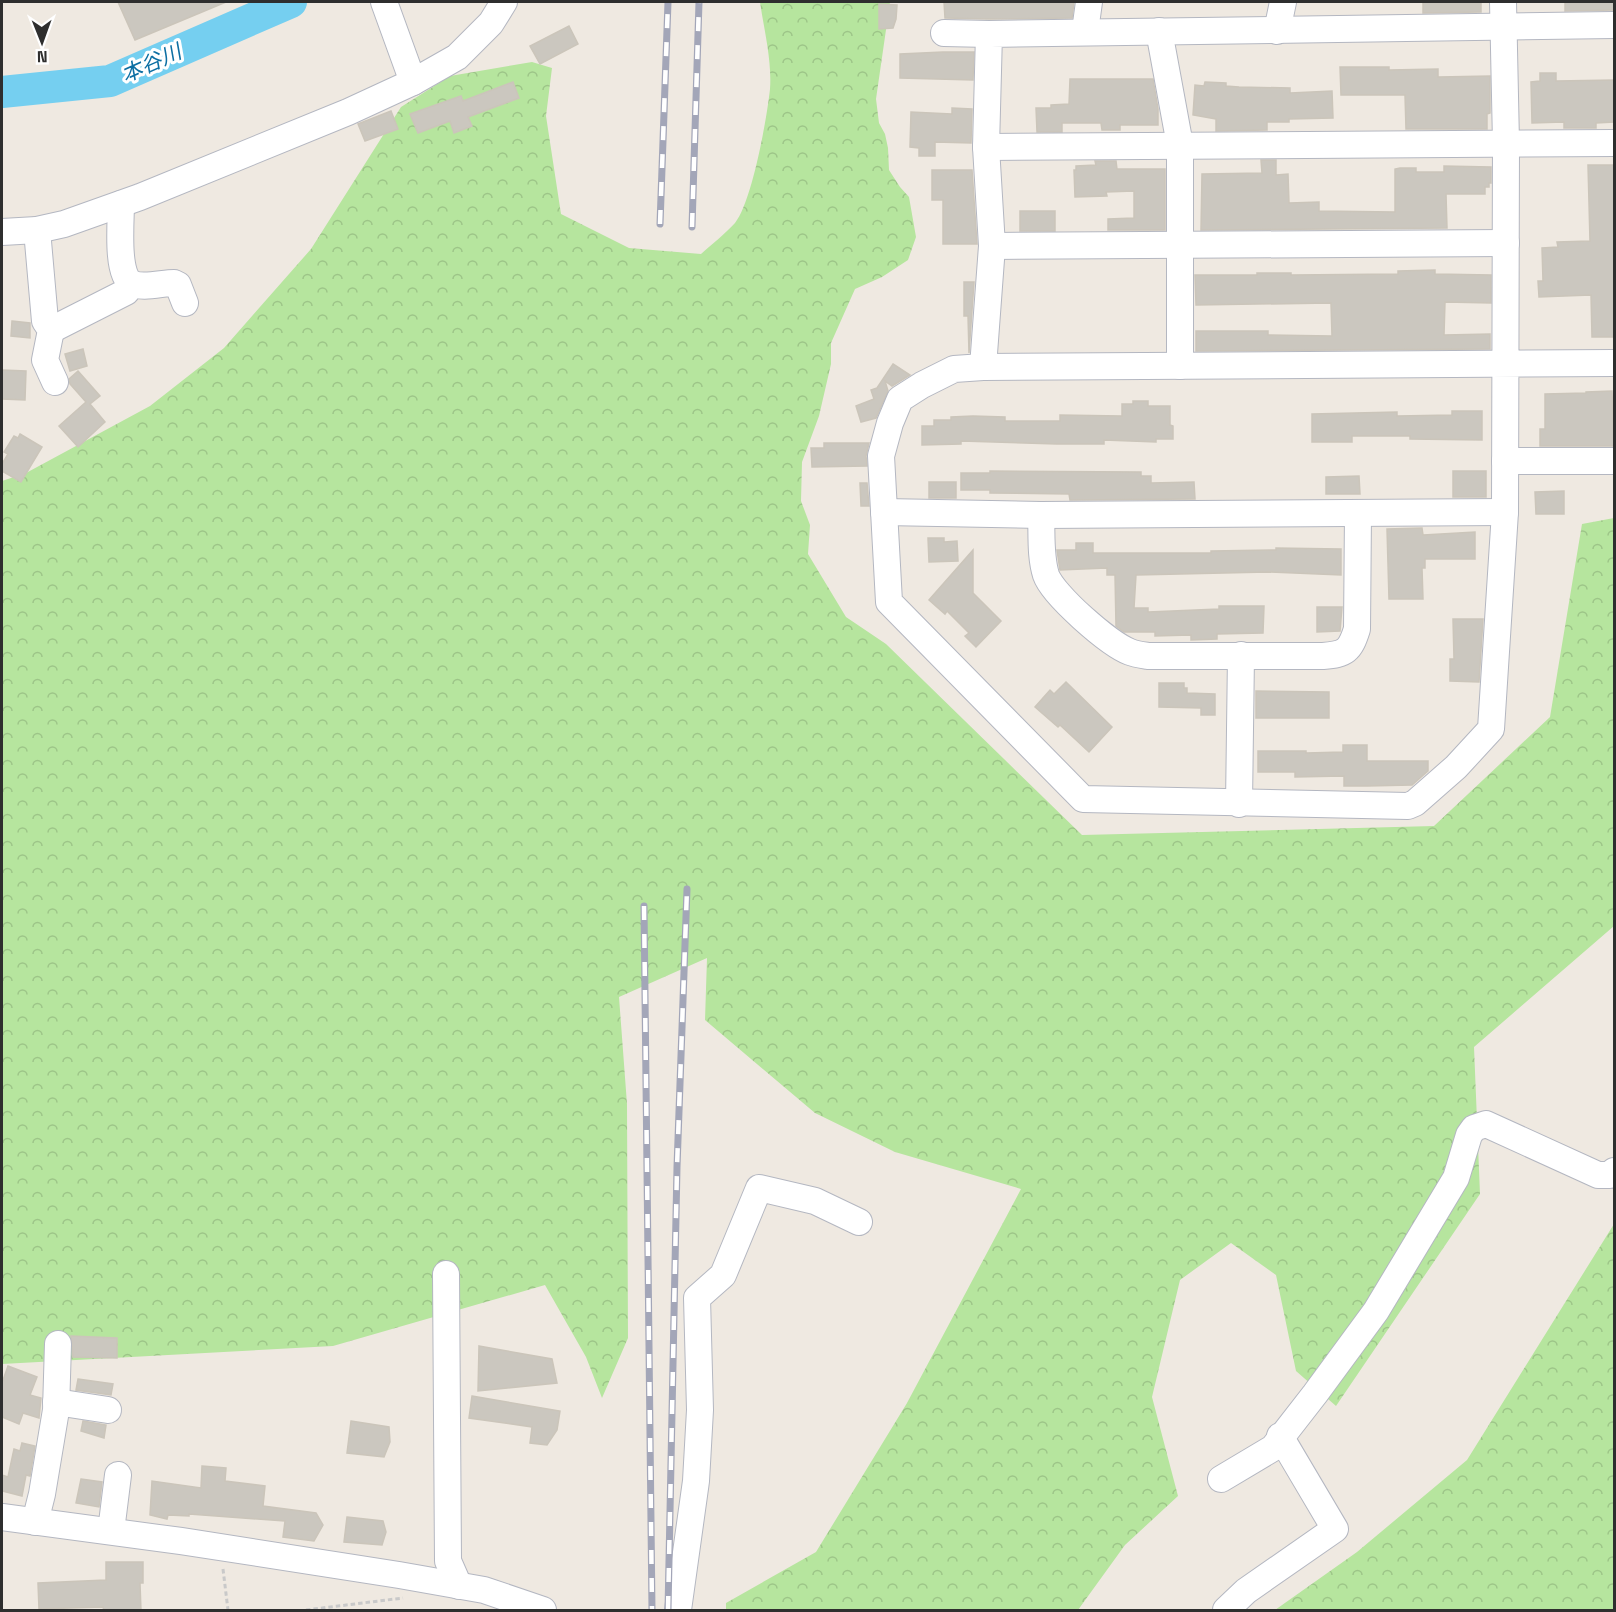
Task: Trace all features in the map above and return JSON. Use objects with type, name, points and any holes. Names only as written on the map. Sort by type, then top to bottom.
[{"type":"street","points":[[384,2],[413,82]]},
{"type":"street","points":[[2,232],[37,230],[64,224],[122,204],[348,112],[413,82],[457,57],[490,23],[504,2]]},
{"type":"street","points":[[1085,31],[1089,2]]},
{"type":"street","points":[[1277,31],[1283,2]]},
{"type":"street","points":[[1503,14],[1506,143],[1505,363],[1505,512],[1491,729],[1456,767],[1408,806],[1083,799],[889,602],[881,456],[890,423],[900,399],[954,369],[983,367],[1505,363],[1614,363]]},
{"type":"street","points":[[944,33],[1277,31],[1503,14],[1614,25]]},
{"type":"street","points":[[1159,31],[1180,145],[1180,366]]},
{"type":"street","points":[[983,367],[992,246],[986,147],[989,34]]},
{"type":"street","points":[[986,147],[1614,143]]},
{"type":"street","points":[[122,204],[121,267],[127,279],[132,284],[174,283],[178,285],[185,303]]},
{"type":"street","points":[[37,230],[45,321],[51,330],[45,360],[55,382]]},
{"type":"street","points":[[992,246],[1180,243],[1506,243]]},
{"type":"street","points":[[51,330],[126,292],[132,284]]},
{"type":"street","points":[[1505,461],[1614,461]]},
{"type":"street","points":[[884,512],[1041,515],[1505,512]]},
{"type":"street","points":[[1041,515],[1043,563],[1049,582],[1080,616],[1112,642],[1130,652],[1148,656],[1323,656],[1340,655],[1352,646],[1357,629],[1358,513]]},
{"type":"street","points":[[1239,804],[1241,655]]},
{"type":"street","points":[[1221,1479],[1273,1448],[1376,1311],[1456,1178],[1469,1135],[1474,1128],[1485,1124],[1598,1175],[1610,1175],[1614,1171]]},
{"type":"street","points":[[678,1611],[697,1469],[700,1410],[697,1298],[723,1275],[759,1188],[815,1201],[859,1222]]},
{"type":"street","points":[[446,1274],[448,1561],[459,1586]]},
{"type":"street","points":[[35,1522],[42,1494],[56,1402],[58,1344]]},
{"type":"street","points":[[56,1402],[108,1410]]},
{"type":"street","points":[[1226,1611],[1246,1591],[1335,1529],[1280,1437]]},
{"type":"street","points":[[111,1531],[118,1475]]},
{"type":"street","points":[[2,1517],[221,1547],[399,1575],[484,1590],[543,1611]]},
{"type":"path","points":[[221,1547],[228,1611]]},
{"type":"path","points":[[306,1611],[407,1598],[408,1593],[399,1575]]},
{"type":"green space","points":[[760,2],[890,2],[876,99],[879,123],[885,134],[888,148],[889,170],[909,197],[916,237],[908,260],[882,277],[855,289],[831,343],[831,364],[819,416],[802,462],[801,501],[810,525],[808,554],[846,617],[886,644],[1082,835],[1434,826],[1550,717],[1582,524],[1614,518],[1614,926],[1474,1047],[1480,1194],[1336,1406],[1296,1371],[1276,1275],[1231,1243],[1180,1280],[1152,1397],[1178,1496],[1125,1545],[1078,1610],[726,1610],[726,1603],[816,1552],[907,1403],[1021,1189],[895,1152],[815,1113],[705,1020],[707,958],[619,997],[627,1104],[628,1338],[602,1398],[586,1357],[545,1285],[333,1346],[2,1364],[2,481],[26,473],[150,406],[224,348],[311,249],[401,107],[450,76],[532,62],[552,68],[546,116],[561,214],[629,248],[701,254],[735,223],[747,197],[758,159],[770,89],[769,56]]},
{"type":"green space","points":[[1614,1224],[1614,1610],[1275,1610],[1357,1552],[1467,1460]]},
{"type":"building","points":[[118,2],[226,2],[135,40]]},
{"type":"building","points":[[944,2],[1074,2],[1072,18],[989,19],[945,18]]},
{"type":"building","points":[[1423,2],[1481,2],[1481,12],[1423,13]]},
{"type":"building","points":[[1565,2],[1614,2],[1614,10],[1565,11]]},
{"type":"building","points":[[879,4],[897,5],[893,28],[879,29]]},
{"type":"building","points":[[569,26],[578,44],[540,64],[530,46]]},
{"type":"building","points":[[974,52],[973,80],[900,78],[900,54]]},
{"type":"building","points":[[1340,67],[1389,67],[1389,70],[1438,69],[1438,77],[1490,76],[1490,113],[1487,114],[1487,129],[1406,129],[1405,95],[1341,95]]},
{"type":"building","points":[[1540,73],[1556,73],[1556,81],[1614,80],[1614,122],[1596,123],[1596,128],[1564,128],[1564,122],[1532,123],[1531,82],[1540,81]]},
{"type":"building","points":[[1070,79],[1153,79],[1158,125],[1120,125],[1120,130],[1102,130],[1101,123],[1062,123],[1062,132],[1037,132],[1036,108],[1051,108],[1051,105],[1069,104]]},
{"type":"building","points":[[513,82],[519,98],[468,117],[472,126],[454,133],[450,121],[418,133],[410,114],[461,96],[463,101]]},
{"type":"building","points":[[1205,82],[1226,83],[1226,86],[1239,87],[1290,88],[1290,93],[1332,91],[1333,118],[1267,122],[1267,130],[1216,131],[1216,119],[1193,115],[1195,85],[1204,86]]},
{"type":"building","points":[[952,108],[972,109],[971,143],[935,142],[935,156],[919,156],[919,148],[910,147],[911,112],[952,114]]},
{"type":"building","points":[[391,111],[398,129],[365,141],[358,124]]},
{"type":"building","points":[[1261,160],[1276,160],[1276,175],[1288,174],[1289,203],[1319,202],[1319,211],[1395,212],[1395,169],[1400,168],[1416,168],[1416,172],[1444,172],[1444,166],[1491,167],[1491,183],[1489,187],[1485,187],[1485,194],[1446,194],[1447,228],[1201,230],[1202,174],[1262,173]]},
{"type":"building","points":[[1095,161],[1116,161],[1117,169],[1165,169],[1165,230],[1108,230],[1108,219],[1134,218],[1134,191],[1106,192],[1107,196],[1075,197],[1074,170],[1076,166],[1096,165]]},
{"type":"building","points":[[1588,165],[1614,165],[1614,337],[1592,337],[1591,295],[1539,297],[1538,281],[1543,281],[1542,248],[1558,247],[1557,242],[1590,241]]},
{"type":"building","points":[[932,170],[972,170],[977,244],[943,244],[943,200],[932,200]]},
{"type":"building","points":[[1020,211],[1055,211],[1055,231],[1020,231]]},
{"type":"building","points":[[1435,270],[1435,274],[1491,275],[1491,303],[1445,302],[1444,335],[1490,334],[1490,349],[1196,351],[1196,331],[1268,331],[1268,335],[1332,336],[1331,303],[1196,305],[1195,275],[1398,274],[1398,271]]},
{"type":"building","points":[[964,282],[974,282],[969,353],[968,316],[964,316]]},
{"type":"building","points":[[12,321],[30,323],[30,338],[11,336]]},
{"type":"building","points":[[83,349],[87,366],[70,371],[65,354]]},
{"type":"building","points":[[893,364],[910,375],[892,386],[885,381],[888,391],[876,418],[861,422],[856,406],[874,399],[871,390],[877,388]]},
{"type":"building","points":[[2,370],[26,371],[25,400],[2,399]]},
{"type":"building","points":[[78,371],[100,396],[90,404],[105,422],[78,447],[59,426],[86,402],[70,384],[69,379]]},
{"type":"building","points":[[1612,391],[1614,446],[1540,446],[1540,429],[1545,429],[1545,394]]},
{"type":"building","points":[[1133,401],[1148,401],[1148,406],[1170,406],[1173,439],[1156,439],[1156,442],[1104,440],[1104,444],[961,441],[961,444],[922,445],[922,426],[934,426],[934,420],[973,416],[1005,417],[1005,421],[1060,421],[1060,415],[1122,416],[1122,404],[1133,404]]},
{"type":"building","points":[[1452,411],[1482,411],[1482,440],[1352,436],[1352,442],[1312,442],[1312,414],[1397,412],[1397,416],[1452,415]]},
{"type":"building","points":[[20,434],[42,447],[21,482],[2,471],[2,464],[8,454],[4,452],[14,436],[18,438]]},
{"type":"building","points":[[824,443],[869,443],[866,456],[867,466],[812,467],[811,448],[824,448]]},
{"type":"building","points":[[990,471],[1141,472],[1141,476],[1151,476],[1151,483],[1194,482],[1195,499],[1070,500],[1069,494],[990,493],[990,490],[961,490],[961,473],[990,473]]},
{"type":"building","points":[[1453,471],[1486,471],[1486,497],[1453,497]]},
{"type":"building","points":[[1359,476],[1360,494],[1326,494],[1326,477]]},
{"type":"building","points":[[929,482],[956,482],[956,498],[929,498]]},
{"type":"building","points":[[860,483],[867,483],[869,506],[861,506]]},
{"type":"building","points":[[1564,491],[1564,514],[1536,514],[1535,492]]},
{"type":"building","points":[[1422,528],[1423,535],[1475,532],[1475,559],[1425,559],[1425,568],[1422,568],[1423,599],[1389,599],[1387,529]]},
{"type":"building","points":[[928,538],[944,538],[944,542],[957,541],[958,561],[929,562]]},
{"type":"building","points":[[1076,543],[1093,543],[1093,553],[1211,553],[1211,551],[1276,550],[1276,548],[1341,549],[1341,575],[1268,572],[1136,575],[1134,608],[1148,608],[1148,612],[1219,609],[1219,606],[1264,606],[1263,633],[1217,634],[1217,639],[1191,640],[1191,635],[1155,636],[1155,632],[1124,632],[1116,626],[1115,575],[1107,575],[1107,568],[1060,570],[1057,550],[1076,550]]},
{"type":"building","points":[[973,550],[973,593],[1001,621],[976,647],[965,636],[969,633],[947,611],[945,614],[929,600]]},
{"type":"building","points":[[1317,607],[1342,607],[1340,631],[1317,632]]},
{"type":"building","points":[[1453,619],[1483,619],[1479,682],[1450,681],[1450,659],[1454,659]]},
{"type":"building","points":[[1066,682],[1112,727],[1089,752],[1060,725],[1058,727],[1035,707],[1050,690],[1054,694]]},
{"type":"building","points":[[1159,683],[1184,683],[1187,693],[1215,694],[1215,715],[1201,715],[1201,708],[1159,707]]},
{"type":"building","points":[[1256,691],[1329,692],[1329,718],[1256,718]]},
{"type":"building","points":[[1343,745],[1367,745],[1367,761],[1428,761],[1428,771],[1412,785],[1367,786],[1344,786],[1344,776],[1295,777],[1295,772],[1258,772],[1258,751],[1343,752]]},
{"type":"building","points":[[71,1336],[117,1338],[117,1358],[73,1357]]},
{"type":"building","points":[[479,1346],[552,1359],[557,1383],[478,1391]]},
{"type":"building","points":[[8,1366],[37,1377],[30,1395],[41,1398],[39,1418],[23,1413],[19,1424],[2,1417],[2,1383]]},
{"type":"building","points":[[78,1379],[113,1384],[111,1395],[76,1390]]},
{"type":"building","points":[[472,1396],[560,1411],[557,1430],[547,1445],[530,1443],[532,1427],[469,1418]]},
{"type":"building","points":[[83,1421],[106,1425],[104,1438],[81,1431]]},
{"type":"building","points":[[351,1421],[389,1427],[390,1442],[384,1457],[347,1453]]},
{"type":"building","points":[[22,1443],[35,1446],[30,1476],[26,1475],[22,1496],[2,1491],[2,1475],[8,1477],[14,1449],[20,1451]]},
{"type":"building","points":[[202,1466],[226,1468],[225,1481],[265,1486],[263,1506],[316,1513],[323,1525],[314,1541],[283,1537],[285,1521],[189,1514],[189,1516],[168,1515],[167,1519],[150,1515],[152,1481],[201,1488]]},
{"type":"building","points":[[81,1479],[102,1482],[99,1507],[76,1503]]},
{"type":"building","points":[[347,1517],[383,1521],[386,1532],[382,1545],[344,1542]]},
{"type":"building","points":[[106,1562],[143,1562],[143,1583],[140,1583],[141,1611],[104,1611],[103,1607],[39,1609],[38,1583],[106,1580]]},
{"type":"waterway","name":"本谷川","points":[[2,92],[110,81],[291,2]]},
{"type":"railway","points":[[660,224],[668,2]]},
{"type":"railway","points":[[692,227],[699,2]]},
{"type":"railway","points":[[668,1610],[677,1167],[687,889]]},
{"type":"railway","points":[[644,906],[652,1610]]}]
